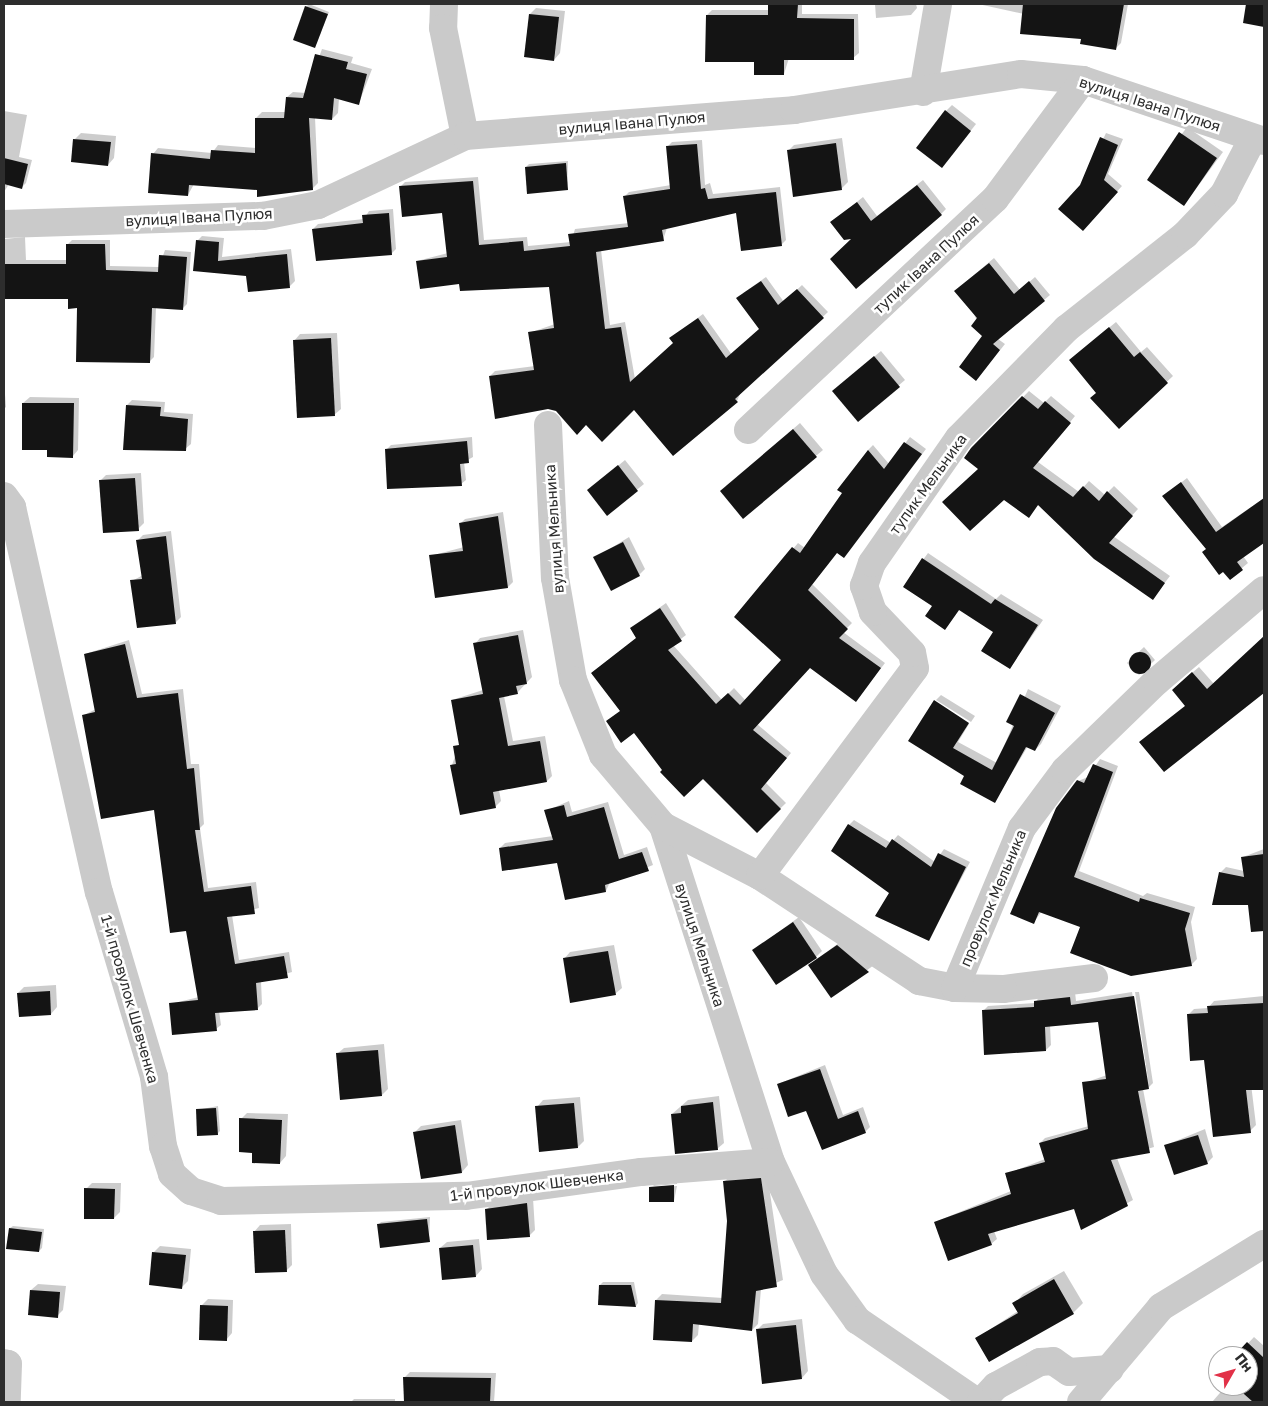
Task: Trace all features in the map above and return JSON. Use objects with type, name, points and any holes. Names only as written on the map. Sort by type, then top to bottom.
[{"type":"street","points":[[444,4],[443,28],[465,136]]},
{"type":"street","points":[[923,92],[938,4]]},
{"type":"street","name":"вулиця Івана Пулюя","points":[[4,224],[263,216],[318,205],[465,136],[794,110],[923,92],[1021,74],[1083,80],[1258,139]]},
{"type":"street","name":"тупик Івана Пулюя","points":[[748,430],[995,199],[1083,80]]},
{"type":"street","name":"тупик Мельника","points":[[760,876],[916,668],[912,653],[873,612],[864,586],[872,563],[959,438],[1066,329],[1185,235],[1224,194],[1258,139]]},
{"type":"street","name":"вулиця Мельника","points":[[548,425],[555,578],[573,680],[603,755],[663,826],[771,1162],[824,1274],[858,1320],[977,1402]]},
{"type":"street","name":"1-й провулок Шевченка","points":[[4,496],[12,507],[99,892],[154,1076],[164,1146],[172,1174],[191,1191],[221,1201],[466,1196],[640,1172],[771,1162]]},
{"type":"street","name":"провулок Мельника","points":[[1094,978],[1003,989],[955,988],[1022,828],[1065,770],[1157,681],[1264,590]]},
{"type":"street","points":[[663,826],[760,876],[919,981],[955,988]]},
{"type":"street","points":[[1081,1402],[1161,1307],[1264,1244]]},
{"type":"street","points":[[982,1402],[996,1386],[1040,1362],[1053,1361],[1069,1372],[1110,1368]]},
{"type":"street","points":[[4,1363],[8,1364],[7,1402]]},
{"type":"building","points":[[768,4],[798,4],[797,18],[854,19],[854,60],[784,60],[784,75],[754,75],[754,62],[705,62],[706,15],[768,15]]},
{"type":"building","points":[[1023,4],[1124,4],[1116,50],[1080,44],[1081,39],[1020,34]]},
{"type":"building","points":[[1246,4],[1264,4],[1264,27],[1243,23]]},
{"type":"building","points":[[305,6],[328,14],[315,48],[293,40]]},
{"type":"building","points":[[529,14],[559,17],[554,61],[524,57]]},
{"type":"building","points":[[315,54],[348,62],[346,69],[367,74],[359,105],[334,98],[332,120],[309,118],[313,190],[257,197],[257,190],[189,185],[188,196],[148,193],[151,153],[210,159],[211,150],[255,153],[255,118],[284,118],[286,97],[303,98]]},
{"type":"building","points":[[945,110],[971,131],[942,168],[916,148]]},
{"type":"building","points":[[1179,132],[1217,158],[1184,206],[1147,180]]},
{"type":"building","points":[[1100,137],[1118,145],[1104,180],[1118,192],[1083,231],[1058,209],[1080,185]]},
{"type":"building","points":[[73,139],[111,142],[108,166],[71,162]]},
{"type":"building","points":[[836,143],[842,190],[793,197],[787,150]]},
{"type":"building","points":[[697,144],[701,189],[705,188],[708,199],[776,192],[782,246],[741,251],[736,213],[662,230],[664,241],[596,252],[605,329],[621,327],[630,382],[673,343],[669,338],[698,318],[726,358],[759,329],[736,298],[761,281],[778,305],[797,289],[824,318],[735,399],[738,402],[673,456],[634,410],[602,442],[586,425],[577,435],[556,411],[548,409],[495,419],[489,376],[534,370],[528,332],[554,328],[549,287],[460,291],[459,284],[420,289],[416,261],[447,257],[442,213],[402,217],[399,186],[473,181],[479,245],[523,241],[524,251],[570,246],[568,234],[628,227],[623,196],[670,189],[666,146]]},
{"type":"building","points":[[4,158],[28,164],[22,189],[4,184]]},
{"type":"building","points":[[566,163],[568,190],[527,194],[525,167]]},
{"type":"building","points":[[917,185],[942,215],[856,289],[830,259],[851,239],[844,240],[830,222],[857,202],[871,221]]},
{"type":"building","points":[[389,213],[392,255],[316,261],[312,229],[363,223],[362,215]]},
{"type":"building","points":[[196,240],[219,242],[218,261],[287,254],[290,288],[248,292],[246,276],[193,271]]},
{"type":"building","points":[[66,244],[105,244],[106,270],[158,272],[159,255],[187,257],[183,310],[152,308],[150,363],[76,362],[77,308],[68,309],[68,299],[4,299],[4,264],[66,264]]},
{"type":"building","points":[[989,263],[1014,294],[1029,281],[1045,301],[993,344],[1000,350],[976,381],[959,367],[982,336],[971,326],[977,318],[954,291]]},
{"type":"building","points":[[1109,327],[1134,357],[1140,352],[1168,383],[1119,429],[1090,398],[1096,393],[1069,360]]},
{"type":"building","points":[[331,338],[335,416],[297,418],[293,340]]},
{"type":"building","points":[[874,356],[900,387],[858,422],[832,391]]},
{"type":"building","points":[[1022,396],[1038,409],[1045,401],[1071,423],[1033,468],[1073,497],[1083,486],[1099,501],[1107,491],[1133,516],[1109,543],[1165,583],[1153,600],[1094,559],[1038,505],[1029,518],[1004,500],[970,531],[942,502],[978,469],[964,458],[971,448]]},
{"type":"building","points":[[22,403],[74,403],[73,458],[47,457],[47,450],[22,450]]},
{"type":"building","points":[[126,405],[161,407],[160,416],[188,419],[186,451],[123,450]]},
{"type":"building","points":[[793,429],[817,457],[743,519],[720,491]]},
{"type":"building","points":[[467,441],[469,463],[460,464],[462,486],[387,489],[385,449]]},
{"type":"building","points":[[904,442],[922,454],[844,558],[837,553],[808,590],[848,629],[839,638],[881,668],[856,702],[810,668],[753,730],[787,758],[761,789],[781,809],[757,833],[703,779],[684,797],[660,772],[662,770],[634,733],[621,743],[606,721],[620,711],[591,673],[636,638],[630,628],[660,608],[682,641],[668,650],[716,704],[728,693],[740,705],[781,660],[734,617],[792,547],[800,553],[842,493],[837,490],[868,450],[884,469]]},
{"type":"building","points":[[618,465],[638,491],[607,516],[587,490]]},
{"type":"building","points":[[135,478],[139,531],[103,533],[99,480]]},
{"type":"building","points":[[1181,482],[1216,532],[1264,498],[1264,543],[1237,562],[1243,570],[1230,580],[1223,572],[1219,575],[1202,552],[1206,549],[1162,496]]},
{"type":"building","points":[[498,516],[508,588],[435,598],[429,555],[463,551],[459,523]]},
{"type":"building","points":[[166,536],[176,624],[137,628],[130,580],[142,579],[136,540]]},
{"type":"building","points":[[623,542],[640,576],[611,591],[593,557]]},
{"type":"building","points":[[922,558],[991,604],[995,599],[1038,625],[1010,669],[981,651],[993,632],[959,610],[945,630],[925,616],[932,606],[903,587]]},
{"type":"building","points":[[518,635],[527,684],[516,686],[518,694],[499,698],[508,746],[540,741],[547,782],[493,792],[496,808],[460,815],[450,765],[456,764],[453,746],[459,745],[451,700],[483,694],[473,643]]},
{"type":"building","points":[[1264,636],[1264,693],[1164,772],[1139,742],[1185,706],[1172,690],[1192,672],[1207,689]]},
{"type":"building","points":[[125,644],[137,698],[178,693],[187,769],[194,768],[200,830],[195,830],[204,892],[251,886],[255,914],[227,917],[235,964],[284,956],[288,978],[256,983],[258,1010],[215,1013],[217,1031],[172,1035],[169,1003],[198,1000],[186,931],[170,933],[154,810],[101,819],[82,715],[95,712],[84,654]]},
{"type":"building","points":[[1140,652],[1148,655],[1151,663],[1148,671],[1140,674],[1132,671],[1129,663],[1132,655]]},
{"type":"building","points":[[1020,694],[1055,713],[1035,751],[1026,747],[995,803],[960,784],[964,776],[908,741],[934,700],[969,723],[953,748],[992,770],[1014,726],[1006,722]]},
{"type":"building","points":[[1093,764],[1113,772],[1074,877],[1139,902],[1140,898],[1190,913],[1185,929],[1192,966],[1131,976],[1070,953],[1080,927],[1039,912],[1034,924],[1010,914],[1056,808],[1077,780],[1084,783]]},
{"type":"building","points":[[564,805],[567,817],[604,807],[619,859],[642,852],[649,871],[605,885],[606,892],[565,900],[557,863],[502,871],[499,848],[553,840],[544,810]]},
{"type":"building","points":[[848,824],[886,848],[892,839],[931,867],[938,853],[966,867],[929,941],[875,916],[889,893],[831,851]]},
{"type":"building","points":[[1264,854],[1264,931],[1251,932],[1248,905],[1212,905],[1219,872],[1244,877],[1241,857]]},
{"type":"building","points":[[793,922],[817,958],[776,985],[752,950]]},
{"type":"building","points":[[837,945],[869,972],[831,998],[808,965]]},
{"type":"building","points":[[608,951],[616,995],[570,1003],[563,958]]},
{"type":"building","points":[[50,991],[51,1015],[19,1017],[17,993]]},
{"type":"building","points":[[1134,996],[1149,1089],[1138,1091],[1150,1153],[1111,1160],[1128,1206],[1081,1230],[1074,1209],[988,1234],[992,1245],[948,1261],[934,1222],[1011,1194],[1005,1173],[1045,1162],[1039,1143],[1088,1129],[1082,1082],[1106,1079],[1098,1022],[1045,1027],[1046,1051],[984,1055],[982,1010],[1034,1007],[1034,1001],[1070,997],[1071,1005]]},
{"type":"building","points":[[1264,1003],[1264,1090],[1246,1090],[1251,1133],[1213,1137],[1204,1060],[1190,1061],[1187,1014],[1208,1013],[1207,1006]]},
{"type":"building","points":[[378,1050],[382,1096],[340,1100],[336,1053]]},
{"type":"building","points":[[820,1069],[838,1119],[858,1111],[866,1133],[822,1150],[806,1111],[788,1117],[777,1084]]},
{"type":"building","points":[[713,1102],[718,1150],[675,1154],[671,1114],[681,1113],[681,1106]]},
{"type":"building","points":[[574,1103],[578,1148],[539,1152],[535,1106]]},
{"type":"building","points":[[216,1108],[218,1135],[197,1136],[196,1109]]},
{"type":"building","points":[[239,1118],[282,1120],[280,1164],[252,1163],[252,1153],[239,1152]]},
{"type":"building","points":[[455,1125],[462,1173],[421,1179],[413,1132]]},
{"type":"building","points":[[1198,1135],[1208,1164],[1174,1175],[1164,1145]]},
{"type":"building","points":[[761,1178],[777,1287],[756,1291],[752,1331],[693,1324],[692,1342],[653,1340],[655,1300],[721,1303],[727,1221],[723,1181]]},
{"type":"building","points":[[674,1185],[674,1202],[649,1202],[649,1187]]},
{"type":"building","points":[[84,1188],[115,1189],[114,1219],[84,1219]]},
{"type":"building","points":[[527,1203],[530,1237],[487,1240],[485,1209]]},
{"type":"building","points":[[427,1219],[430,1242],[380,1248],[377,1224]]},
{"type":"building","points":[[9,1228],[42,1232],[39,1252],[6,1249]]},
{"type":"building","points":[[285,1230],[287,1272],[255,1273],[253,1231]]},
{"type":"building","points":[[473,1245],[476,1277],[442,1280],[439,1248]]},
{"type":"building","points":[[152,1252],[186,1255],[182,1289],[149,1285]]},
{"type":"building","points":[[1054,1279],[1074,1314],[989,1362],[975,1338],[1018,1313],[1012,1303]]},
{"type":"building","points":[[599,1285],[631,1285],[636,1307],[598,1305]]},
{"type":"building","points":[[30,1290],[60,1292],[58,1318],[28,1315]]},
{"type":"building","points":[[200,1305],[228,1306],[227,1341],[199,1340]]},
{"type":"building","points":[[796,1325],[802,1379],[762,1384],[756,1329]]},
{"type":"building","points":[[1247,1342],[1251,1346],[1243,1346]]},
{"type":"building","points":[[1258,1352],[1264,1358],[1264,1402],[1253,1402],[1246,1396],[1258,1396]]},
{"type":"building","points":[[403,1377],[491,1378],[490,1402],[404,1402]]}]
